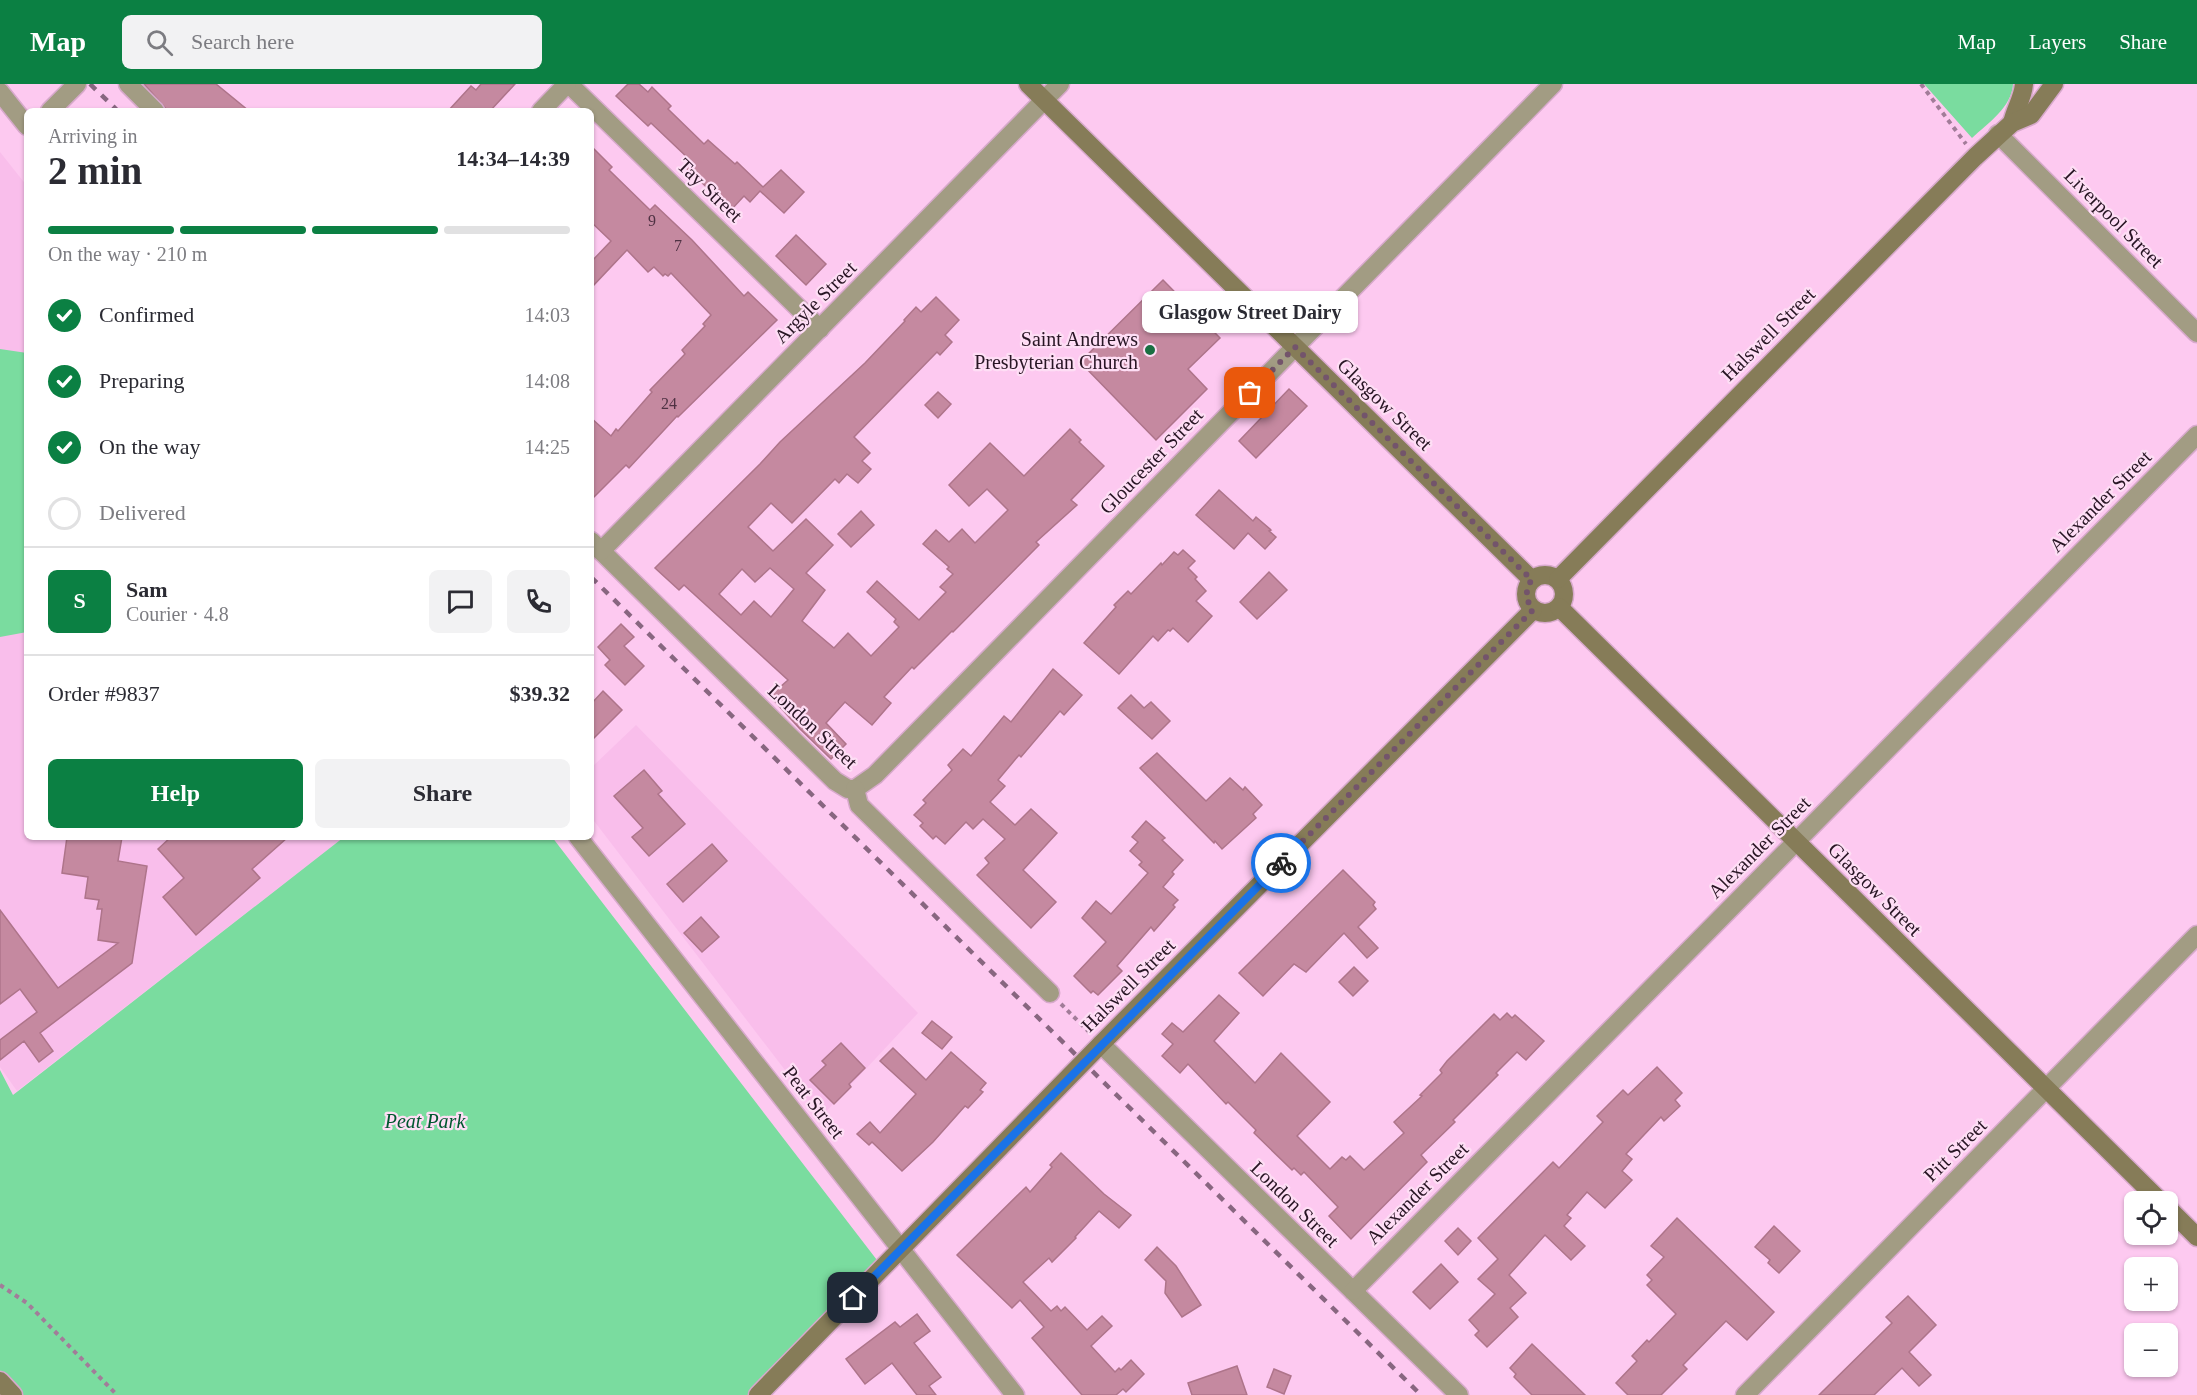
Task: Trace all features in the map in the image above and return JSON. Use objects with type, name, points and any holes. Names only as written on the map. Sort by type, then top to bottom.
[{"type":"street","points":[[53,108],[77,84]]},
{"type":"street","points":[[128,84],[152,108]]},
{"type":"street","points":[[544,108],[568,84]]},
{"type":"street","name":"Tay Street","points":[[568,84],[593,108]]},
{"type":"street","name":"Glasgow Street","points":[[1028,84],[1532,580]]},
{"type":"street","name":"Argyle Street","points":[[596,546],[820,329],[1060,84]]},
{"type":"street","name":"Gloucester Street","points":[[855,789],[875,775],[1553,84]]},
{"type":"street","name":"Halswell Street","points":[[2005,129],[2023,94],[2024,84]]},
{"type":"street","name":"Halswell Street","points":[[1558,579],[1975,157],[2005,129],[2031,115],[2054,84]]},
{"type":"street","points":[[0,92],[24,122]]},
{"type":"street","name":"Tay Street","points":[[594,109],[820,329]]},
{"type":"street","name":"Liverpool Street","points":[[2005,129],[2197,333]]},
{"type":"street","name":"Alexander Street","points":[[1353,1291],[2197,435]]},
{"type":"street","name":"London Street","points":[[596,546],[835,781],[848,789],[855,789],[859,805],[1050,993]]},
{"type":"street","points":[[1542,574],[1558,579],[1564,590],[1563,602],[1559,608],[1544,614],[1533,610],[1526,598],[1528,585],[1532,580],[1542,574]]},
{"type":"street","name":"Glasgow Street","points":[[1559,608],[2150,1191]]},
{"type":"street","name":"Halswell Street","points":[[758,1395],[1101,1044],[1533,610]]},
{"type":"street","name":"Peat Street","points":[[580,840],[1015,1395]]},
{"type":"street","name":"Pitt Street","points":[[1745,1395],[2197,936]]},
{"type":"street","name":"London Street","points":[[1101,1044],[1458,1395]]},
{"type":"street","points":[[2178,1218],[2197,1237]]},
{"type":"street","points":[[0,1381],[13,1395]]},
{"type":"path","points":[[1921,84],[1975,157]]},
{"type":"path","points":[[1050,993],[1101,1044]]},
{"type":"path","points":[[0,1285],[27,1304],[117,1395]]},
{"type":"shaded area","points":[[0,152],[24,182],[24,840],[340,840],[17,1091],[0,1067]]},
{"type":"shaded area","points":[[636,725],[918,1013],[821,1117],[594,821],[594,765]]},
{"type":"green space","points":[[1924,84],[2013,84],[2012,92],[2004,107],[1972,138]]},
{"type":"green space","points":[[0,349],[24,353],[24,633],[0,637]]},
{"type":"green space","name":"Peat Park","points":[[340,840],[554,840],[880,1264],[751,1395],[0,1395],[0,1070],[13,1095]]},
{"type":"building","points":[[144,84],[216,84],[245,108],[165,108]]},
{"type":"building","points":[[481,84],[515,84],[493,108],[451,108],[471,86],[476,90]]},
{"type":"building","points":[[628,84],[639,84],[648,92],[652,87],[671,106],[668,109],[704,144],[708,140],[735,164],[737,162],[763,187],[781,170],[804,192],[784,213],[760,191],[750,202],[744,196],[731,210],[684,166],[690,160],[651,123],[648,126],[616,96]]},
{"type":"building","points":[[594,149],[612,167],[609,170],[650,210],[655,205],[692,240],[744,296],[748,292],[777,320],[677,416],[629,468],[626,465],[594,497],[594,421],[611,436],[616,429],[618,431],[652,392],[650,390],[685,354],[682,350],[705,326],[703,324],[711,315],[671,273],[663,276],[654,267],[648,272],[627,250],[594,285],[594,259],[611,241],[594,225]]},
{"type":"building","points":[[796,235],[826,264],[806,285],[776,256]]},
{"type":"building","name":"Saint Andrews Presbyterian Church","points":[[1163,280],[1220,338],[1188,369],[1207,389],[1156,440],[1080,362]]},
{"type":"building","points":[[936,297],[959,320],[945,335],[952,342],[940,355],[937,352],[854,437],[870,453],[862,461],[871,469],[858,483],[847,474],[839,483],[835,479],[792,523],[771,503],[748,527],[773,551],[806,519],[833,545],[806,573],[825,590],[802,621],[834,648],[848,633],[871,656],[899,627],[894,622],[896,619],[867,592],[877,581],[919,620],[946,592],[940,587],[953,574],[947,569],[949,567],[923,544],[936,530],[949,542],[962,529],[975,543],[1008,510],[987,489],[969,506],[949,485],[990,443],[1024,476],[1070,429],[1081,440],[1079,442],[1104,466],[1071,500],[1077,505],[1036,542],[1039,545],[953,632],[914,669],[912,667],[884,697],[891,703],[872,725],[845,702],[826,723],[846,744],[831,759],[770,696],[788,680],[684,585],[679,590],[655,568],[780,442],[865,363],[916,307],[921,312]],"holes":[[[770,568],[794,589],[771,617],[754,601],[741,615],[719,594],[742,569],[755,582]]]},
{"type":"building","points":[[1289,389],[1307,406],[1256,458],[1239,441]]},
{"type":"building","points":[[938,392],[951,404],[938,418],[925,405]]},
{"type":"building","points":[[1219,490],[1253,521],[1256,517],[1271,530],[1269,531],[1276,537],[1265,549],[1248,533],[1234,549],[1196,515]]},
{"type":"building","points":[[861,511],[874,525],[851,547],[838,534]]},
{"type":"building","points":[[1183,550],[1195,561],[1188,568],[1206,591],[1196,601],[1212,616],[1188,642],[1173,628],[1158,641],[1153,636],[1119,674],[1084,643],[1128,591],[1131,594],[1174,552],[1178,555]]},
{"type":"building","points":[[1269,572],[1287,590],[1257,619],[1240,602]]},
{"type":"building","points":[[621,624],[634,637],[624,646],[644,666],[625,685],[605,665],[610,660],[598,647]]},
{"type":"building","points":[[1053,669],[1082,695],[1064,715],[1060,711],[1021,757],[1019,755],[998,780],[1005,786],[990,802],[1015,825],[1031,809],[1057,833],[1023,870],[1056,902],[1031,928],[977,875],[989,863],[985,858],[1005,839],[983,819],[973,829],[966,822],[945,844],[936,836],[933,839],[920,826],[923,823],[914,815],[926,803],[923,800],[952,770],[948,765],[963,749],[971,756],[1004,716],[1011,722]]},
{"type":"building","points":[[603,691],[622,710],[594,738],[594,701]]},
{"type":"building","points":[[1131,695],[1144,708],[1151,702],[1170,721],[1152,739],[1118,708]]},
{"type":"building","points":[[1157,753],[1206,801],[1230,778],[1243,790],[1245,787],[1262,805],[1253,814],[1256,818],[1222,849],[1140,768]]},
{"type":"building","points":[[644,770],[662,791],[658,794],[685,824],[649,856],[632,837],[643,828],[614,796]]},
{"type":"building","points":[[1146,821],[1165,838],[1162,840],[1183,860],[1163,887],[1178,900],[1173,905],[1175,907],[1154,931],[1151,927],[1117,966],[1122,971],[1098,995],[1093,991],[1091,993],[1074,976],[1106,942],[1082,918],[1096,901],[1111,914],[1148,873],[1139,865],[1142,862],[1130,851],[1138,842],[1132,837]]},
{"type":"building","points":[[67,840],[122,840],[118,861],[147,866],[132,963],[40,1033],[53,1051],[39,1062],[24,1041],[0,1060],[0,1040],[37,1012],[20,989],[0,1004],[0,910],[58,988],[118,943],[98,940],[102,909],[97,909],[99,900],[85,898],[88,877],[62,873]]},
{"type":"building","points":[[168,840],[285,840],[252,869],[260,878],[196,935],[163,897],[184,878],[158,849]]},
{"type":"building","points":[[712,844],[727,861],[683,902],[667,884]]},
{"type":"building","points":[[1343,870],[1375,902],[1373,905],[1376,909],[1358,927],[1378,948],[1367,958],[1344,933],[1306,972],[1294,964],[1263,996],[1239,973]]},
{"type":"building","points":[[701,917],[719,937],[702,952],[684,933]]},
{"type":"building","points":[[1354,967],[1368,981],[1353,996],[1339,982]]},
{"type":"building","points":[[1219,995],[1239,1013],[1214,1041],[1255,1083],[1281,1053],[1330,1102],[1297,1136],[1330,1169],[1342,1157],[1346,1160],[1350,1156],[1364,1170],[1404,1133],[1394,1122],[1422,1096],[1420,1095],[1442,1073],[1440,1070],[1447,1061],[1494,1014],[1500,1020],[1507,1013],[1512,1018],[1515,1015],[1544,1041],[1526,1060],[1517,1052],[1496,1073],[1498,1075],[1421,1155],[1427,1162],[1351,1239],[1329,1216],[1338,1207],[1304,1172],[1301,1175],[1294,1168],[1292,1170],[1254,1133],[1256,1130],[1228,1102],[1226,1104],[1188,1064],[1180,1073],[1162,1056],[1173,1044],[1162,1034],[1172,1023],[1183,1032]]},
{"type":"building","points":[[932,1021],[952,1037],[942,1049],[922,1033]]},
{"type":"building","points":[[841,1043],[865,1068],[834,1104],[810,1080],[826,1065],[822,1061]]},
{"type":"building","points":[[893,1048],[926,1080],[951,1052],[986,1083],[980,1090],[983,1092],[968,1108],[965,1106],[933,1142],[902,1171],[872,1142],[869,1145],[857,1134],[870,1122],[880,1133],[916,1094],[880,1061]]},
{"type":"building","points":[[1657,1067],[1682,1093],[1675,1100],[1680,1106],[1664,1121],[1661,1117],[1626,1154],[1632,1159],[1622,1171],[1632,1180],[1605,1208],[1587,1192],[1567,1215],[1571,1218],[1564,1226],[1585,1246],[1571,1260],[1545,1235],[1509,1275],[1526,1293],[1510,1308],[1518,1317],[1487,1347],[1475,1335],[1479,1331],[1469,1320],[1495,1294],[1478,1279],[1498,1259],[1478,1238],[1553,1162],[1559,1168],[1603,1122],[1597,1116],[1623,1090],[1628,1095]]},
{"type":"building","points":[[1061,1153],[1104,1194],[1131,1215],[1119,1228],[1099,1211],[1052,1262],[1049,1258],[1023,1282],[1051,1311],[1057,1306],[1061,1311],[1065,1307],[1087,1330],[1102,1316],[1112,1326],[1091,1346],[1115,1372],[1119,1368],[1121,1370],[1131,1360],[1144,1374],[1126,1392],[1123,1389],[1116,1395],[1082,1395],[1032,1338],[1044,1327],[1020,1300],[1012,1308],[957,1255],[1026,1187],[1030,1192]]},
{"type":"building","points":[[1677,1218],[1774,1312],[1747,1340],[1726,1321],[1683,1365],[1687,1369],[1661,1395],[1628,1395],[1616,1383],[1637,1361],[1632,1356],[1676,1314],[1647,1285],[1652,1280],[1647,1275],[1664,1257],[1651,1246]]},
{"type":"building","points":[[1774,1226],[1800,1251],[1779,1273],[1768,1263],[1770,1260],[1755,1247]]},
{"type":"building","points":[[1458,1228],[1471,1241],[1458,1255],[1445,1241]]},
{"type":"building","points":[[1157,1247],[1176,1266],[1201,1305],[1182,1317],[1165,1293],[1166,1281],[1145,1260]]},
{"type":"building","points":[[1441,1264],[1458,1282],[1430,1309],[1413,1292]]},
{"type":"building","points":[[1908,1296],[1936,1325],[1909,1352],[1931,1375],[1919,1386],[1902,1368],[1874,1395],[1819,1395],[1892,1323],[1886,1317]]},
{"type":"building","points":[[917,1314],[930,1331],[914,1343],[941,1377],[929,1386],[936,1395],[917,1395],[892,1363],[865,1384],[846,1359],[895,1322],[900,1327]]},
{"type":"building","points":[[1532,1344],[1585,1395],[1532,1395],[1514,1377],[1516,1374],[1510,1368]]},
{"type":"building","points":[[1237,1366],[1247,1395],[1192,1395],[1188,1383]]},
{"type":"building","points":[[1274,1369],[1291,1376],[1284,1394],[1267,1387]]},
{"type":"railway","points":[[90,84],[115,108]]},
{"type":"railway","points":[[594,580],[1421,1395]]},
{"type":"way so far","points":[[1250,393],[1295,347],[1532,580],[1528,585],[1526,598],[1533,610],[1281,863]]},
{"type":"place","name":"Saint Andrews Presbyterian Church","points":[[1150,350]]},
{"type":"place","name":"Glasgow Street Dairy","points":[[1250,393]]},
{"type":"route","points":[[853,1298],[1281,863]]}]
